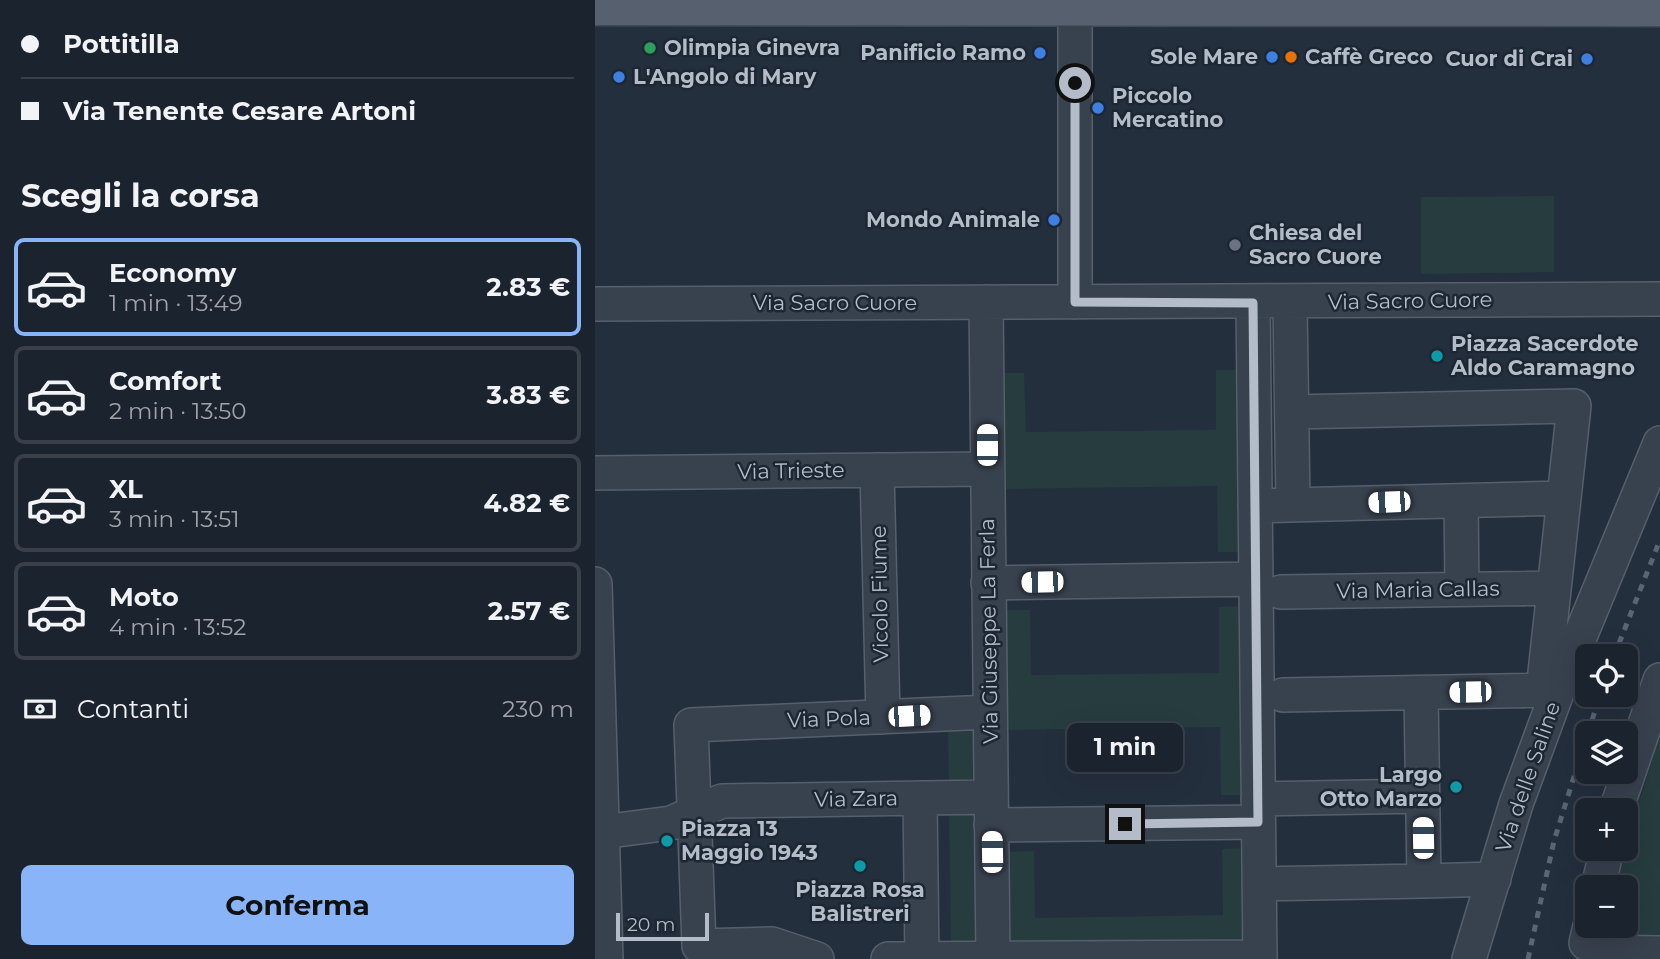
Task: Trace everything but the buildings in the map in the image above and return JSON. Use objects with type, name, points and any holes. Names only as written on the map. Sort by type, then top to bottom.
[{"type":"main road","points":[[595,6],[1617,4],[1660,7]]},
{"type":"street","points":[[1075,4],[1075,302]]},
{"type":"street","name":"Via Sacro Cuore","points":[[595,304],[1290,303],[1660,299]]},
{"type":"street","name":"Via Giuseppe La Ferla","points":[[986,302],[993,959]]},
{"type":"street","points":[[888,959],[1260,958],[1258,810],[1269,586],[1255,506],[1253,303]]},
{"type":"street","points":[[1290,303],[1293,505]]},
{"type":"street","points":[[1283,695],[1551,690],[1554,588],[1574,406],[1292,412]]},
{"type":"street","name":"Via delle Saline","points":[[1469,959],[1551,690],[1660,443]]},
{"type":"street","name":"Via Trieste","points":[[595,473],[987,469]]},
{"type":"street","name":"Vicolo Fiume","points":[[877,470],[883,717]]},
{"type":"street","points":[[1255,506],[1563,498]]},
{"type":"street","points":[[1461,500],[1462,589]]},
{"type":"street","name":"Via Maria Callas","points":[[988,583],[1554,588]]},
{"type":"street","points":[[595,584],[606,959]]},
{"type":"street","points":[[1620,798],[1660,680]]},
{"type":"street","points":[[1421,693],[1407,796],[1424,881]]},
{"type":"street","name":"Via Pola","points":[[708,807],[691,725],[990,712]]},
{"type":"street","name":"Via Zara","points":[[602,832],[671,823],[708,807],[920,798],[991,811],[1258,810],[1407,796]]},
{"type":"street","points":[[920,798],[922,959]]},
{"type":"street","points":[[708,807],[699,946],[772,944],[817,959]]},
{"type":"street","points":[[1259,884],[1494,879]]},
{"type":"street","points":[[1590,938],[1600,952],[1660,953]]},
{"type":"green space","points":[[1554,196],[1554,272],[1421,274],[1421,197]]},
{"type":"green space","points":[[1216,370],[1239,370],[1240,552],[1218,552],[1217,486],[1000,489],[997,373],[1024,373],[1026,432],[1216,430]]},
{"type":"green space","points":[[1240,606],[1243,795],[1221,795],[1220,727],[1003,730],[1001,610],[1030,610],[1031,675],[1219,673],[1219,607]]},
{"type":"green space","points":[[978,730],[980,786],[949,787],[948,731]]},
{"type":"green space","points":[[1660,734],[1660,938],[1638,938],[1638,875],[1617,875],[1621,861],[1638,861],[1638,806]]},
{"type":"green space","points":[[980,808],[981,942],[951,943],[949,809]]},
{"type":"green space","points":[[1244,848],[1246,939],[1005,942],[1003,852],[1034,851],[1035,918],[1223,915],[1222,849]]},
{"type":"railway","points":[[1619,644],[1660,540]]},
{"type":"railway","points":[[1592,721],[1596,707]]},
{"type":"railway","points":[[1528,959],[1554,841],[1575,774]]},
{"type":"place","name":"Olimpia Ginevra","points":[[650,48]]},
{"type":"place","name":"Panificio Ramo","points":[[1040,53]]},
{"type":"place","name":"Sole Mare","points":[[1272,57]]},
{"type":"place","name":"Caffè Greco","points":[[1291,57]]},
{"type":"place","name":"Cuor di Crai","points":[[1587,59]]},
{"type":"place","name":"L'Angolo di Mary","points":[[619,77]]},
{"type":"place","name":"Piccolo Mercatino","points":[[1098,108]]},
{"type":"place","name":"Mondo Animale","points":[[1054,220]]},
{"type":"place","name":"Chiesa del Sacro Cuore","points":[[1235,245]]},
{"type":"place","name":"Piazza Sacerdote Aldo Caramagno","points":[[1437,356]]},
{"type":"place","name":"Largo Otto Marzo","points":[[1456,787]]},
{"type":"place","name":"Piazza 13 Maggio 1943","points":[[667,841]]},
{"type":"place","name":"Piazza Rosa Balistreri","points":[[860,866]]},
{"type":"route","points":[[1075,83],[1075,302],[1253,303],[1258,822],[1125,824]]}]
